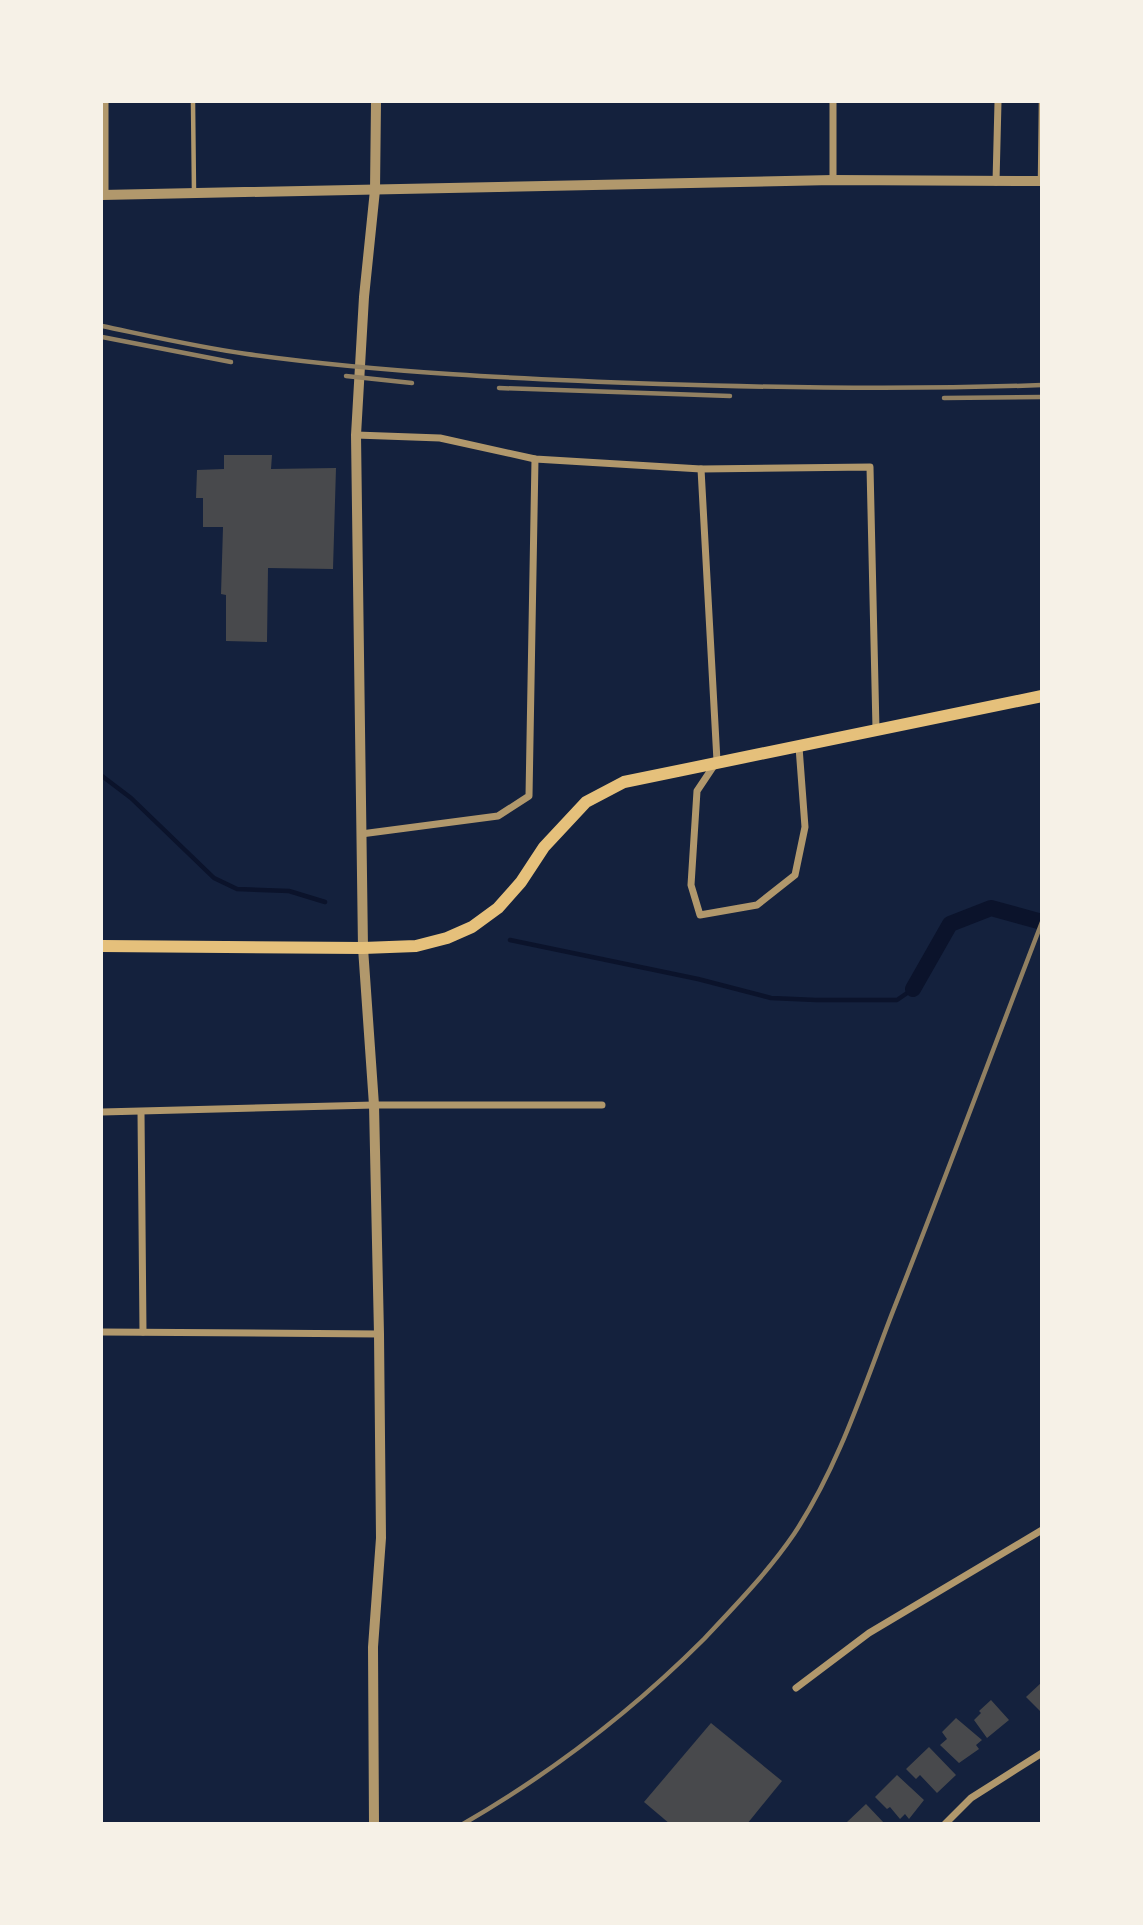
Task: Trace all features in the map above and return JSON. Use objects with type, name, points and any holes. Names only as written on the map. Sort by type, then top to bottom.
[{"type":"main road","points":[[102,946],[363,948],[416,946],[447,938],[472,927],[498,908],[521,882],[544,847],[586,802],[624,782],[1041,696]]},
{"type":"street","points":[[105,102],[103,195],[833,180],[1041,181]]},
{"type":"street","points":[[374,1824],[373,1647],[381,1538],[379,1334],[374,1105],[363,948],[356,436],[364,297],[375,190],[376,102]]},
{"type":"street","points":[[833,102],[833,180]]},
{"type":"street","points":[[996,182],[998,102]]},
{"type":"street","points":[[356,436],[440,438],[535,459],[701,469],[870,467],[876,729]]},
{"type":"street","points":[[361,834],[498,816],[529,796],[535,459]]},
{"type":"street","points":[[701,469],[716,761],[697,790],[691,884],[700,915],[757,905],[795,875],[805,827],[799,747]]},
{"type":"street","points":[[102,1112],[374,1105],[602,1105]]},
{"type":"street","points":[[141,1112],[143,1332]]},
{"type":"street","points":[[102,1332],[379,1334]]},
{"type":"street","points":[[796,1688],[869,1633],[1041,1530]]},
{"type":"street","points":[[945,1824],[971,1798],[1041,1753]]},
{"type":"lane","points":[[193,102],[194,193]]},
{"type":"lane","points":[[1041,102],[1041,181]]},
{"type":"building","points":[[224,455],[272,455],[271,469],[336,468],[333,569],[268,568],[267,642],[226,641],[226,595],[221,594],[223,527],[203,527],[203,498],[196,498],[197,470],[224,469]]},
{"type":"building","points":[[1042,1682],[1042,1713],[1026,1697]]},
{"type":"building","points":[[991,1700],[1009,1720],[987,1738],[974,1720]]},
{"type":"building","points":[[956,1718],[982,1740],[976,1745],[979,1749],[959,1763],[940,1745],[947,1739],[942,1732]]},
{"type":"building","points":[[711,1723],[782,1781],[747,1824],[670,1824],[644,1802]]},
{"type":"building","points":[[929,1747],[956,1775],[937,1793],[920,1775],[916,1779],[906,1769]]},
{"type":"building","points":[[897,1775],[924,1800],[909,1819],[905,1814],[900,1819],[890,1807],[887,1809],[875,1797]]},
{"type":"building","points":[[866,1804],[885,1824],[847,1822]]},
{"type":"waterway","points":[[102,776],[131,798],[214,878],[237,889],[289,891],[325,902]]},
{"type":"waterway","points":[[913,989],[950,924],[991,908],[1042,922]]},
{"type":"waterway","points":[[510,940],[698,979],[771,998],[897,1000],[913,989]]},
{"type":"railway","points":[[102,326],[192,345],[298,361],[453,374],[755,387],[1042,385]]},
{"type":"railway","points":[[102,337],[231,362]]},
{"type":"railway","points":[[346,376],[412,383]]},
{"type":"railway","points":[[499,388],[730,396]]},
{"type":"railway","points":[[944,398],[1042,397]]},
{"type":"railway","points":[[463,1824],[560,1762],[648,1691],[728,1614],[763,1575],[794,1534],[824,1481],[849,1425],[1042,922]]}]
